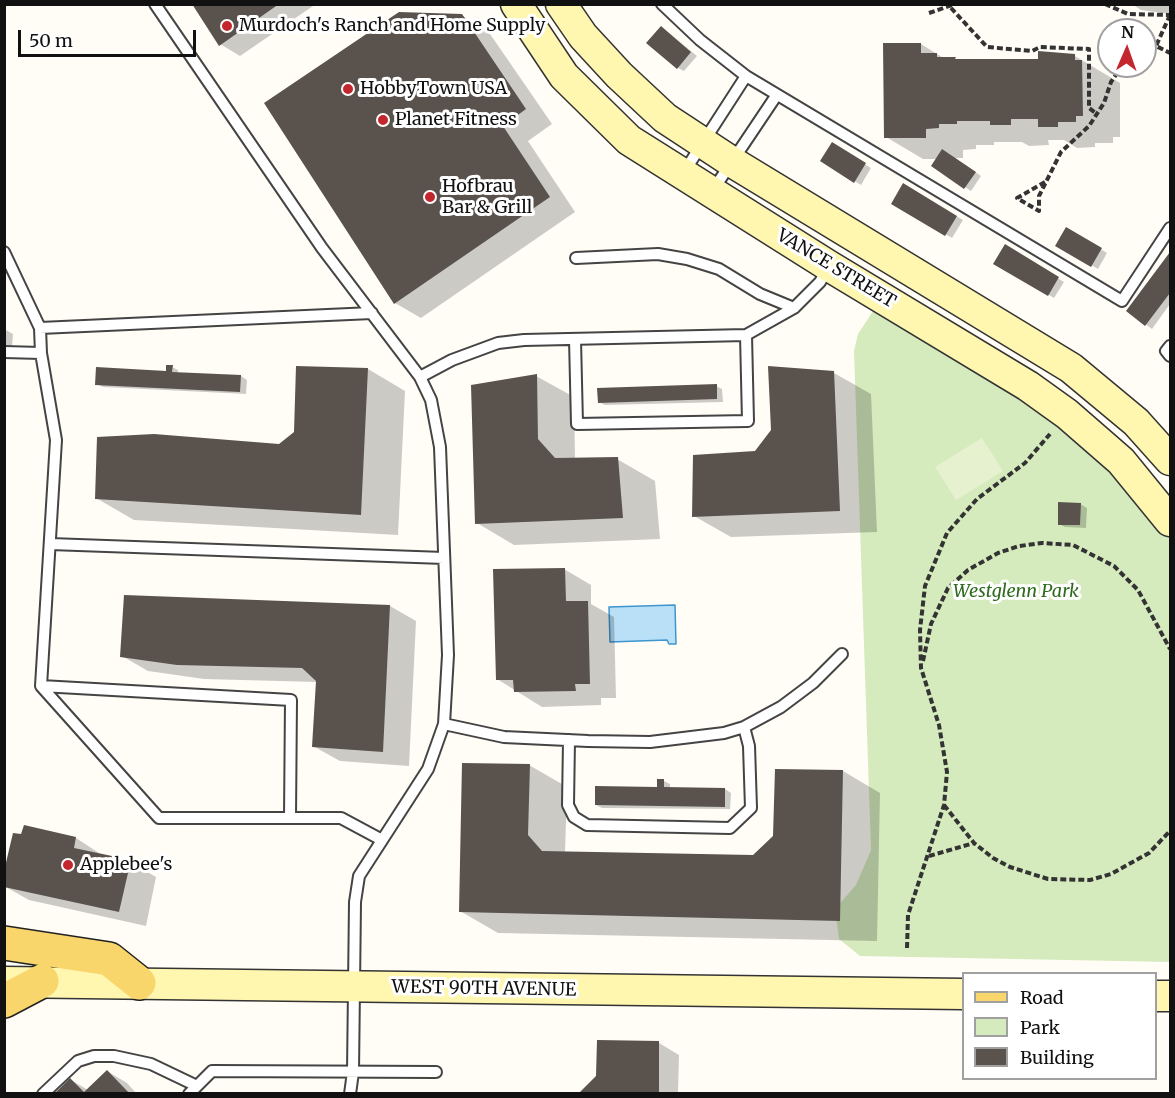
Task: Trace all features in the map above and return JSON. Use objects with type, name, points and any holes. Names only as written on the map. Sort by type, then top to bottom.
[{"type":"main road","points":[[4,943],[109,959],[139,984]]},
{"type":"main road","points":[[4,1001],[42,981]]},
{"type":"street","name":"VANCE STREET","points":[[516,4],[564,76],[629,140],[830,266],[989,360],[1067,414],[1121,461],[1170,521]]},
{"type":"street","name":"VANCE STREET","points":[[561,4],[583,36],[619,75],[665,118],[732,162],[1071,368],[1136,422],[1170,460]]},
{"type":"street","name":"WEST 90TH AVENUE","points":[[4,982],[962,994]]},
{"type":"lane","points":[[155,4],[321,248],[420,377],[431,400],[440,447],[448,655],[444,724],[428,769],[359,876],[355,902],[353,1072],[350,1094]]},
{"type":"lane","points":[[662,4],[700,40],[776,96],[1122,301],[1170,228]]},
{"type":"lane","points":[[682,174],[746,76]]},
{"type":"lane","points":[[711,193],[776,96]]},
{"type":"lane","points":[[4,252],[40,328],[41,353],[56,440],[41,686],[159,818],[341,818],[382,840]]},
{"type":"lane","points":[[576,258],[658,254],[687,259],[719,269],[760,294],[794,308]]},
{"type":"lane","points":[[420,377],[452,360],[498,343],[746,335],[794,308],[820,282],[830,266]]},
{"type":"lane","points":[[40,328],[372,313]]},
{"type":"lane","points":[[575,339],[577,424],[748,421],[746,335]]},
{"type":"lane","points":[[1170,346],[1166,351],[1170,356]]},
{"type":"lane","points":[[4,352],[41,353]]},
{"type":"lane","points":[[50,544],[444,558]]},
{"type":"lane","points":[[444,724],[504,737],[660,741],[702,737],[744,728],[781,707],[813,683],[842,654]]},
{"type":"lane","points":[[41,686],[291,700],[290,818]]},
{"type":"lane","points":[[569,740],[568,805],[574,818],[587,825],[730,828],[751,808],[749,746],[744,728]]},
{"type":"lane","points":[[43,1094],[78,1061],[94,1056],[114,1056],[151,1064],[193,1090],[212,1071],[436,1072]]},
{"type":"path","points":[[1104,4],[1128,14],[1170,15],[1157,44]]},
{"type":"path","points":[[928,13],[953,6],[987,47],[1032,51],[1040,47],[1089,49],[1089,108],[1097,114]]},
{"type":"path","points":[[1045,182],[1017,198],[1039,211],[1039,196],[1061,152],[1089,126],[1114,78]]},
{"type":"path","points":[[907,948],[908,915],[944,805],[947,772],[939,725],[921,668],[920,630],[925,586],[948,533],[977,499],[1025,463],[1054,430]]},
{"type":"path","points":[[921,668],[931,624],[948,588],[968,570],[998,554],[1018,546],[1042,543],[1073,545],[1114,566],[1138,590],[1170,649]]},
{"type":"path","points":[[944,805],[974,843],[993,858],[1027,874],[1048,879],[1090,880],[1131,864],[1149,853],[1170,831]]},
{"type":"path","points":[[928,856],[974,843]]},
{"type":"green space","name":"Westglenn Park","points":[[875,308],[1027,398],[1127,484],[1170,540],[1170,962],[860,956],[839,939],[835,909],[856,885],[871,850],[854,351],[858,334]]},
{"type":"green space","points":[[982,438],[1003,471],[956,500],[935,467]]},
{"type":"water","points":[[675,605],[676,644],[669,644],[667,640],[610,642],[609,607]]},
{"type":"building","name":"Murdoch's Ranch and Home Supply","points":[[192,4],[279,4],[219,46]]},
{"type":"building","points":[[399,12],[462,14],[526,109],[503,126],[550,197],[394,304],[264,103]]},
{"type":"building","points":[[661,26],[691,52],[677,69],[646,43]]},
{"type":"building","points":[[883,43],[921,43],[921,53],[937,53],[937,57],[956,57],[955,59],[1038,59],[1038,51],[1075,54],[1075,60],[1082,60],[1083,116],[1076,116],[1076,122],[1058,122],[1058,127],[1038,127],[1038,119],[1011,119],[1011,125],[990,125],[990,121],[957,121],[957,124],[939,124],[939,128],[926,129],[926,138],[884,138]]},
{"type":"building","points":[[832,142],[866,163],[854,183],[820,161]]},
{"type":"building","points":[[942,149],[976,172],[964,189],[931,166]]},
{"type":"building","points":[[903,183],[957,216],[945,236],[891,204]]},
{"type":"building","points":[[1066,227],[1102,248],[1091,267],[1055,246]]},
{"type":"building","points":[[1005,244],[1059,277],[1048,296],[993,264]]},
{"type":"building","points":[[1170,252],[1170,293],[1145,326],[1126,311]]},
{"type":"building","points":[[166,365],[173,365],[172,372],[241,375],[240,392],[95,385],[96,367],[166,371]]},
{"type":"building","points":[[296,366],[368,368],[361,515],[95,499],[97,437],[154,434],[279,444],[294,432]]},
{"type":"building","points":[[768,366],[834,371],[840,511],[692,517],[693,455],[755,451],[771,430]]},
{"type":"building","points":[[537,374],[538,439],[555,458],[618,457],[623,518],[475,524],[471,385]]},
{"type":"building","points":[[717,384],[717,399],[598,403],[597,388]]},
{"type":"building","points":[[1058,502],[1081,503],[1080,525],[1058,525]]},
{"type":"building","points":[[565,568],[566,601],[588,601],[590,684],[575,684],[576,691],[514,692],[513,680],[496,680],[493,569]]},
{"type":"building","points":[[124,595],[390,605],[383,752],[312,747],[316,681],[302,668],[177,665],[120,657]]},
{"type":"building","points":[[462,763],[530,764],[528,835],[542,851],[753,855],[773,836],[775,769],[843,770],[840,921],[459,912]]},
{"type":"building","points":[[657,779],[664,779],[664,787],[725,788],[725,807],[595,805],[595,786],[657,787]]},
{"type":"building","name":"Applebee's","points":[[24,825],[76,837],[74,848],[131,860],[119,912],[4,887],[4,871],[13,833],[21,834]]},
{"type":"building","points":[[597,1040],[659,1041],[659,1094],[578,1094],[596,1076]]},
{"type":"building","points":[[107,1070],[130,1094],[54,1094],[70,1078],[84,1092]]},
{"type":"place","name":"Murdoch's Ranch and Home Supply","points":[[227,26]]},
{"type":"place","name":"HobbyTown USA","points":[[348,89]]},
{"type":"place","name":"Planet Fitness","points":[[383,120]]},
{"type":"place","name":"Hofbrau Bar & Grill","points":[[430,197]]},
{"type":"place","name":"Applebee's","points":[[68,865]]}]
